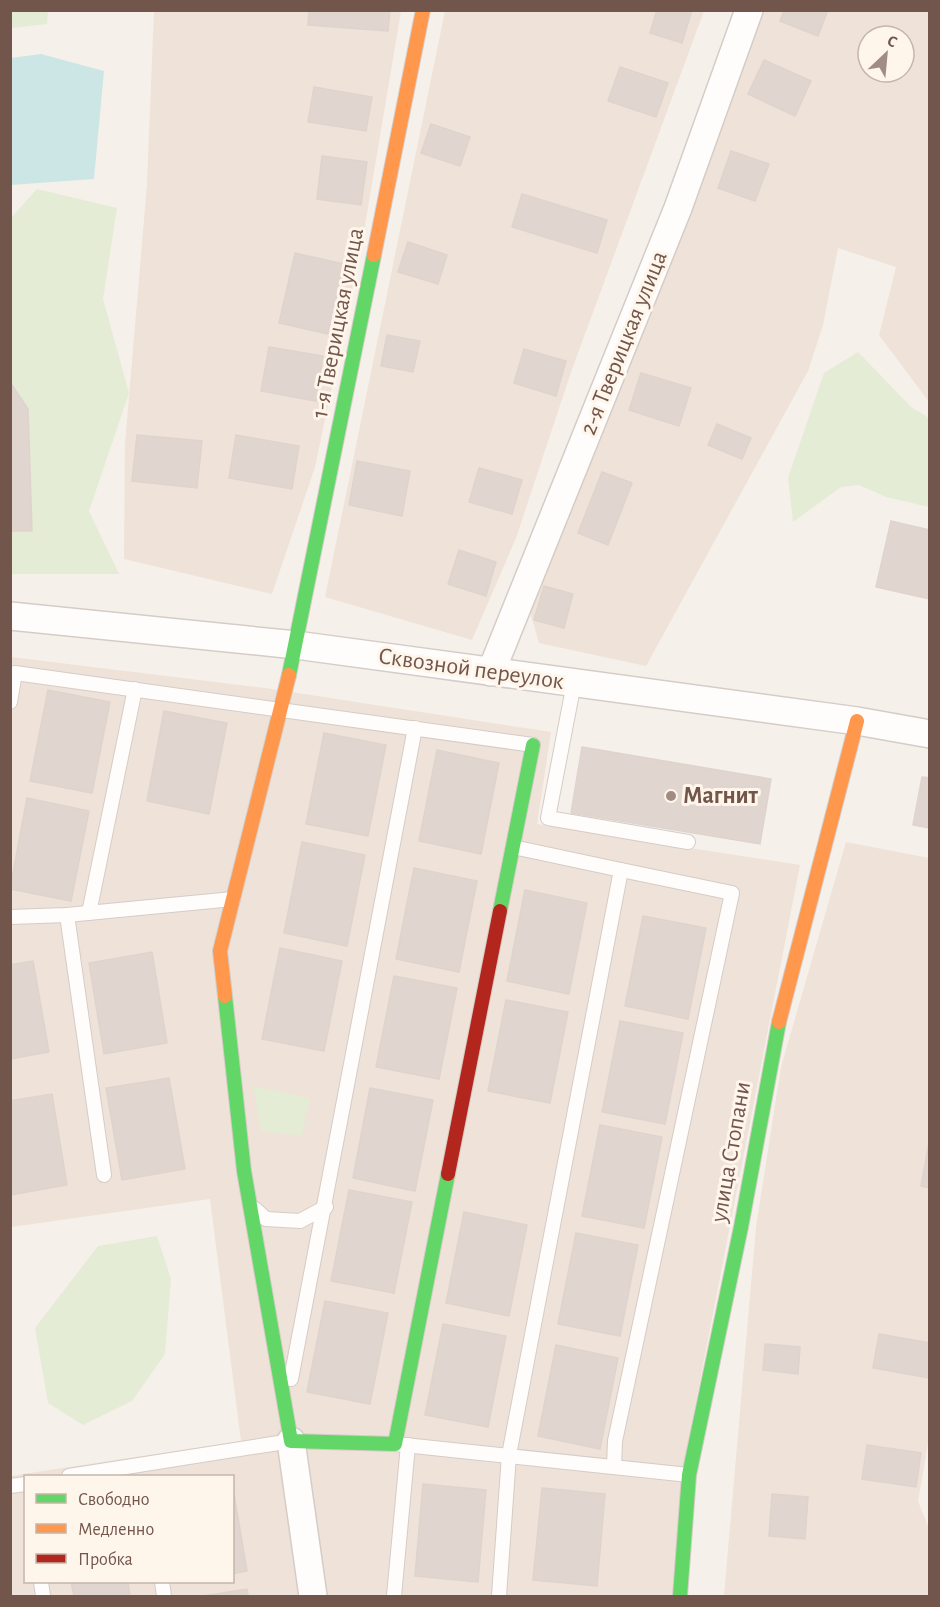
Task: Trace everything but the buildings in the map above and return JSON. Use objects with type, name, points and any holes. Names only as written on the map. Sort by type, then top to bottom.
[{"type":"street","name":"1-я Тверицкая улица","points":[[291,1441],[250,1203],[220,951],[296,645],[423,10]]},
{"type":"street","name":"2-я Тверицкая улица","points":[[491,672],[678,208],[749,10]]},
{"type":"street","name":"Сквозной переулок","points":[[10,616],[296,645],[857,721],[930,735]]},
{"type":"street","name":"улица Стопани","points":[[680,1596],[689,1475],[741,1227],[774,1041],[857,721]]},
{"type":"street","points":[[313,1596],[291,1441],[402,1444],[533,745]]},
{"type":"lane","points":[[10,702],[15,673],[280,708],[533,745]]},
{"type":"lane","points":[[574,683],[548,819],[688,842]]},
{"type":"lane","points":[[89,913],[135,689]]},
{"type":"lane","points":[[285,1408],[326,1207],[415,728]]},
{"type":"lane","points":[[513,847],[732,893],[618,1429],[614,1467]]},
{"type":"lane","points":[[499,1596],[509,1455],[621,870]]},
{"type":"lane","points":[[10,917],[68,915],[233,899]]},
{"type":"lane","points":[[68,915],[104,1175]]},
{"type":"lane","points":[[250,1203],[266,1219],[300,1221],[326,1207]]},
{"type":"lane","points":[[82,1475],[146,1470],[291,1441]]},
{"type":"lane","points":[[393,1596],[402,1444],[689,1475]]},
{"type":"shaded area","points":[[154,11],[401,11],[362,243],[315,467],[272,594],[124,559],[125,444],[147,184]]},
{"type":"shaded area","points":[[445,11],[704,11],[571,372],[516,538],[472,640],[325,597]]},
{"type":"shaded area","points":[[760,11],[929,11],[929,402],[879,335],[896,267],[838,248],[823,325],[808,371],[646,666],[539,643],[530,612],[682,228]]},
{"type":"shaded area","points":[[11,657],[265,688],[551,732],[537,824],[800,865],[683,1468],[673,1596],[11,1596],[10,1476],[241,1441],[210,1199],[11,1227]]},
{"type":"shaded area","points":[[846,842],[929,858],[930,1432],[918,1501],[929,1529],[929,1596],[724,1596],[756,1227],[781,1067]]},
{"type":"green space","points":[[10,11],[48,11],[47,24],[11,28]]},
{"type":"green space","points":[[37,189],[117,208],[103,299],[129,393],[89,511],[119,574],[11,574],[10,219]]},
{"type":"green space","points":[[858,352],[911,407],[929,418],[929,507],[886,497],[859,485],[841,487],[793,522],[788,478],[824,373]]},
{"type":"green space","points":[[253,1086],[310,1098],[302,1136],[261,1131]]},
{"type":"green space","points":[[157,1236],[171,1279],[165,1354],[132,1401],[83,1425],[48,1403],[35,1328],[98,1246]]},
{"type":"water","points":[[41,54],[104,71],[94,179],[11,185],[11,58]]},
{"type":"traffic: fast","points":[[289,675],[374,255]]},
{"type":"traffic: fast","points":[[500,911],[533,745]]},
{"type":"traffic: fast","points":[[225,996],[244,1171],[291,1441],[395,1444],[448,1174]]},
{"type":"traffic: fast","points":[[680,1596],[689,1475],[741,1227],[779,1022]]},
{"type":"traffic: slow","points":[[374,255],[423,10]]},
{"type":"traffic: slow","points":[[225,996],[220,951],[289,675]]},
{"type":"traffic: slow","points":[[779,1022],[857,721]]},
{"type":"traffic: jam","points":[[448,1174],[500,911]]},
{"type":"place","name":"Магнит","points":[[671,796]]}]
